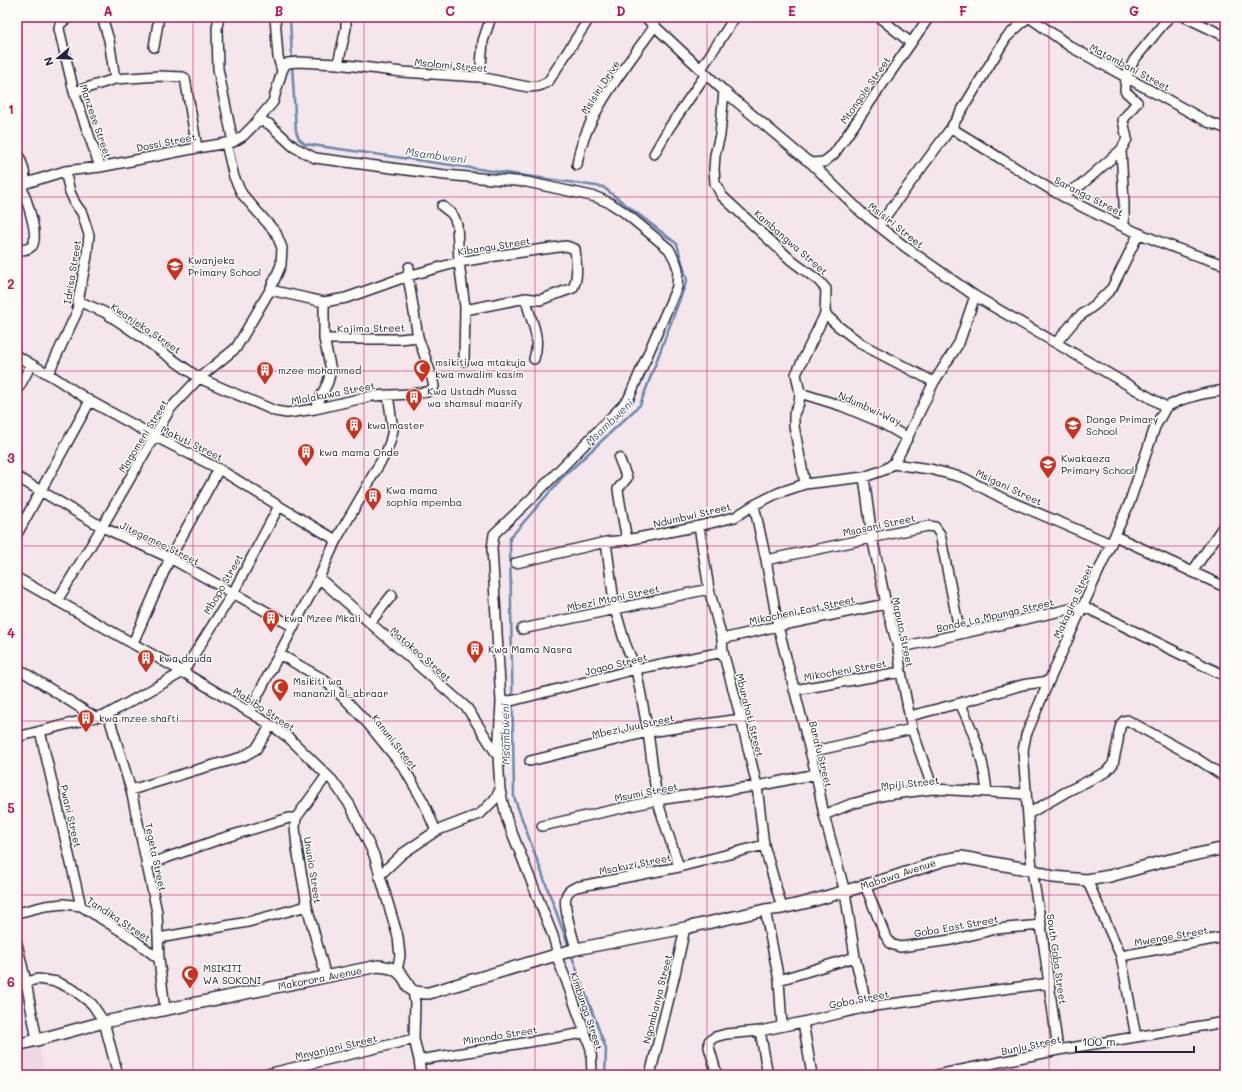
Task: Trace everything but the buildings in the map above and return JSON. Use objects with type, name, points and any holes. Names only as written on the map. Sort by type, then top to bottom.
[{"type":"street","name":"Manzese Street","points":[[69,17],[60,24],[59,29],[74,92],[100,167]]},
{"type":"street","points":[[102,17],[109,40],[115,79]]},
{"type":"street","points":[[154,47],[160,17]]},
{"type":"street","points":[[219,17],[218,69],[229,143]]},
{"type":"street","name":"Dossi Street","points":[[275,17],[278,57],[282,71]]},
{"type":"street","points":[[338,64],[346,28],[346,17]]},
{"type":"street","points":[[480,77],[483,41],[492,17]]},
{"type":"street","name":"Msolomi Street","points":[[288,63],[338,64],[402,72],[480,77],[528,87],[539,86],[548,82],[590,17]]},
{"type":"street","name":"Msisiri Street","points":[[645,17],[724,91],[811,163],[862,212],[904,246],[975,296],[1166,407]]},
{"type":"street","points":[[654,154],[736,17]]},
{"type":"street","points":[[879,17],[911,43]]},
{"type":"street","name":"Mtongole Street","points":[[811,163],[824,162],[834,154],[929,17]]},
{"type":"street","points":[[879,225],[951,128],[1016,22],[1017,17]]},
{"type":"street","points":[[1006,38],[1028,17]]},
{"type":"street","name":"Matambani Street","points":[[1028,17],[1071,47],[1208,122],[1225,128]]},
{"type":"street","points":[[1056,192],[1069,191],[1081,185],[1121,150],[1127,139],[1123,120],[1136,102],[1125,91],[1126,77],[1134,60],[1169,17]]},
{"type":"street","points":[[1185,17],[1225,36]]},
{"type":"street","name":"Msisiri Drive","points":[[577,165],[578,153],[590,123],[612,87],[654,27]]},
{"type":"street","name":"Dossi Street","points":[[21,184],[65,171],[100,167],[229,143],[243,136],[259,120],[273,102],[282,71],[288,63]]},
{"type":"street","points":[[74,92],[115,79],[159,76],[183,77],[185,78],[197,148]]},
{"type":"street","name":"Kambangwa Street","points":[[724,91],[720,135],[715,155],[715,183],[722,196],[792,261],[819,281],[826,289],[825,314],[796,374],[800,393],[799,403],[794,414],[794,426],[805,484]]},
{"type":"street","points":[[259,120],[269,124],[294,147],[315,158],[446,175],[527,182],[596,197],[629,216],[668,249],[675,260],[678,269],[677,287],[628,400],[533,497],[494,534],[492,548],[508,701],[498,756],[500,790],[507,820],[550,929],[565,953],[429,993],[418,993],[413,991]]},
{"type":"street","name":"Saranga Street","points":[[951,128],[1056,192],[1140,233],[1225,265]]},
{"type":"street","name":"Magomeni Street","points":[[57,601],[102,527],[170,409],[199,378],[236,348],[270,290],[281,265],[282,248],[276,234],[242,194],[234,177],[229,143]]},
{"type":"street","points":[[1121,150],[1124,226]]},
{"type":"street","points":[[17,152],[26,176],[21,184],[35,232],[35,240],[32,246],[28,249],[17,250]]},
{"type":"street","name":"Idrisa Street","points":[[48,374],[76,316],[87,256],[88,235],[82,213],[70,192],[65,171]]},
{"type":"street","points":[[442,206],[454,217],[457,230],[459,262],[465,306],[464,361]]},
{"type":"street","points":[[1056,343],[1076,319],[1096,304],[1112,288],[1140,233]]},
{"type":"street","name":"Kibangu Street","points":[[270,290],[324,302],[346,298],[409,272],[508,254],[566,246],[574,249],[576,262],[576,282],[573,288],[540,300],[526,298],[470,310],[465,306]]},
{"type":"street","name":"Mlalakuwa Street","points":[[199,378],[275,410],[287,413],[315,409],[372,396],[410,394],[427,392],[433,389],[434,386],[432,378],[418,337],[409,272]]},
{"type":"street","points":[[893,464],[908,438],[934,382],[959,343],[975,296]]},
{"type":"street","points":[[526,298],[527,308],[534,325],[536,336],[534,358]]},
{"type":"street","name":"Kwanjeka Street","points":[[78,301],[104,312],[199,378]]},
{"type":"street","points":[[315,409],[328,382],[331,370],[324,340],[324,302]]},
{"type":"street","points":[[825,314],[863,345],[934,382]]},
{"type":"street","name":"Kajima Street","points":[[324,340],[400,339],[418,337]]},
{"type":"street","name":"Makuti Street","points":[[17,356],[48,374],[90,402],[219,468],[336,540]]},
{"type":"street","points":[[17,391],[31,365]]},
{"type":"street","points":[[1166,407],[1181,400],[1225,390]]},
{"type":"street","name":"Ndumbwi Way","points":[[800,393],[842,406],[880,422],[908,438]]},
{"type":"street","points":[[249,712],[319,578],[336,540],[386,453],[393,430],[388,395]]},
{"type":"street","points":[[17,534],[90,402]]},
{"type":"street","name":"Makagira Street","points":[[1032,870],[1023,751],[1026,735],[1113,540],[1128,504],[1155,427],[1166,407]]},
{"type":"street","points":[[619,458],[627,478],[618,489],[627,540]]},
{"type":"street","name":"Ndumbwi Street","points":[[516,562],[606,542],[627,540],[699,526],[735,517],[754,505],[778,493],[805,484],[864,477],[884,470],[893,464]]},
{"type":"street","name":"Msigani Street","points":[[893,464],[930,469],[964,478],[1002,498],[1113,540],[1225,587]]},
{"type":"street","points":[[133,643],[170,558],[219,468]]},
{"type":"street","name":"Jitegemee Street","points":[[17,477],[102,527],[170,558],[294,627]]},
{"type":"street","name":"Maputo Street","points":[[864,477],[872,537],[886,604],[898,648],[912,729],[933,789]]},
{"type":"street","name":"Barafu Street","points":[[754,505],[778,626],[816,774],[824,815],[845,892],[855,957],[867,1007]]},
{"type":"street","name":"Mbopo Street","points":[[183,672],[232,592],[279,506]]},
{"type":"street","points":[[1192,572],[1225,524]]},
{"type":"street","name":"Mburahati Street","points":[[699,526],[709,589],[722,639],[723,652],[757,786],[764,845],[782,908]]},
{"type":"street","name":"Msasani Street","points":[[766,560],[928,526],[935,527],[940,534],[960,634]]},
{"type":"street","points":[[606,542],[615,609],[625,643],[636,669],[648,732],[657,800],[679,867]]},
{"type":"street","name":"Mabibo Street","points":[[17,578],[133,643],[271,725],[290,739],[332,780],[350,805],[374,855],[398,937],[400,956],[397,970]]},
{"type":"street","name":"Matokeo Street","points":[[319,578],[467,708],[498,756]]},
{"type":"street","name":"Mbezi Mtoni Street","points":[[522,629],[709,589]]},
{"type":"street","points":[[370,623],[392,595]]},
{"type":"street","name":"Mikocheni East Street","points":[[722,639],[886,604]]},
{"type":"street","points":[[1083,606],[1225,676]]},
{"type":"street","name":"Bonde La Mpunga Street","points":[[898,648],[1083,606]]},
{"type":"street","name":"Jogoo Street","points":[[508,701],[636,669],[723,652]]},
{"type":"street","name":"Kanuni Street","points":[[279,654],[323,679],[347,701],[369,725],[404,768],[424,803],[436,831]]},
{"type":"street","points":[[17,668],[95,716]]},
{"type":"street","points":[[17,737],[95,716],[108,714],[183,672]]},
{"type":"street","name":"Mikocheni Street","points":[[794,690],[901,672]]},
{"type":"street","points":[[910,716],[1022,685],[1049,681]]},
{"type":"street","points":[[960,703],[971,727],[981,756],[987,792]]},
{"type":"street","name":"Tegeta Street","points":[[108,714],[130,790],[157,912],[159,959],[165,1009]]},
{"type":"street","name":"Mbezi Juu Street","points":[[530,761],[648,732],[741,719]]},
{"type":"street","points":[[1028,814],[1066,792],[1106,772],[1113,764],[1121,724],[1127,720],[1191,755],[1225,777]]},
{"type":"street","points":[[130,790],[242,757],[256,749],[271,725]]},
{"type":"street","points":[[810,752],[912,729]]},
{"type":"street","name":"Pwani Street","points":[[40,731],[81,906]]},
{"type":"street","name":"Msumi Street","points":[[542,826],[657,800],[757,786],[816,774]]},
{"type":"street","points":[[146,865],[220,839],[290,818],[296,818],[327,775]]},
{"type":"street","name":"Mpiji Street","points":[[824,815],[851,804],[886,795],[933,789],[1026,794]]},
{"type":"street","points":[[379,876],[402,854],[436,831],[480,814],[494,800],[500,790]]},
{"type":"street","name":"Ununio Street","points":[[296,818],[295,828],[297,848],[307,906],[326,977]]},
{"type":"street","name":"Msakuzi Street","points":[[565,953],[566,896],[570,890],[576,887],[679,867],[764,845]]},
{"type":"street","name":"Mabawa Avenue","points":[[565,953],[765,910],[782,908],[845,892],[938,862],[961,857],[1032,870],[1053,877],[1087,880],[1110,876],[1161,862],[1225,848]]},
{"type":"street","name":"South Goba Street","points":[[1032,870],[1042,925],[1058,1050]]},
{"type":"street","points":[[1087,880],[1121,956],[1136,1037]]},
{"type":"street","name":"Goba East Street","points":[[865,885],[885,935],[891,944],[900,947],[951,940],[996,929],[1042,925]]},
{"type":"street","name":"Tandika Street","points":[[17,913],[46,906],[64,904],[81,906],[129,936],[159,959]]},
{"type":"street","points":[[159,938],[248,922],[307,906]]},
{"type":"street","points":[[765,910],[779,980],[782,1026]]},
{"type":"street","name":"Ngombanya Street","points":[[650,1075],[676,974],[685,928]]},
{"type":"street","name":"Mwenge Street","points":[[1121,956],[1225,937]]},
{"type":"street","points":[[17,944],[38,1040]]},
{"type":"street","name":"Kimbunga Street","points":[[565,953],[576,1008],[591,1049],[592,1075]]},
{"type":"street","points":[[779,980],[855,957]]},
{"type":"street","name":"Makorora Avenue","points":[[17,1045],[104,1022],[378,966],[397,970]]},
{"type":"street","points":[[397,970],[413,991],[415,1003],[414,1040],[421,1075]]},
{"type":"street","points":[[17,986],[38,979],[57,982],[74,990],[92,1004],[104,1022],[118,1075]]},
{"type":"street","name":"Goba Street","points":[[717,1075],[709,1047],[709,1041],[715,1037],[726,1034],[760,1031],[867,1007],[1050,983]]},
{"type":"street","points":[[803,1022],[812,1075]]},
{"type":"street","name":"Bunju Street","points":[[937,1075],[1058,1050],[1225,1022]]},
{"type":"street","points":[[760,1031],[768,1075]]},
{"type":"street","name":"Minondo Street","points":[[419,1060],[584,1033]]},
{"type":"street","name":"Mnyanjani Street","points":[[263,1075],[414,1040]]},
{"type":"street","points":[[988,1065],[990,1075]]},
{"type":"shaded area","points":[[39,1048],[45,1075],[17,1075],[17,1053]]},
{"type":"waterway","name":"Msambweni","points":[[290,17],[292,60]]},
{"type":"waterway","name":"Msambweni","points":[[292,65],[296,131],[299,139],[305,144],[603,187],[677,244],[687,280],[640,405],[562,478],[510,538],[514,797],[569,947]]},
{"type":"waterway","name":"Msambweni","points":[[571,954],[606,1049],[605,1075]]},
{"type":"place","name":"Kwanjeka Primary School","points":[[175,281]]},
{"type":"place","name":"msikiti wa mtakuja kwa mwalim kasim","points":[[422,383]]},
{"type":"place","name":"mzee mohammed","points":[[265,385]]},
{"type":"place","name":"Kwa Ustadh Mussa wa shamsul maarify","points":[[414,412]]},
{"type":"place","name":"kwa master","points":[[354,440]]},
{"type":"place","name":"Donge Primary School","points":[[1073,440]]},
{"type":"place","name":"kwa mama Onde","points":[[306,467]]},
{"type":"place","name":"Kwakaeza Primary School","points":[[1048,479]]},
{"type":"place","name":"Kwa mama sophia mpemba","points":[[373,511]]},
{"type":"place","name":"kwa Mzee Mkali","points":[[271,633]]},
{"type":"place","name":"Kwa Mama Nasra","points":[[475,664]]},
{"type":"place","name":"kwa dauda","points":[[146,673]]},
{"type":"place","name":"Msikiti wa mananzil al_abraar","points":[[280,702]]},
{"type":"place","name":"kwa mzee shafti","points":[[86,733]]},
{"type":"place","name":"MSIKITI WA SOKONI","points":[[190,989]]}]
